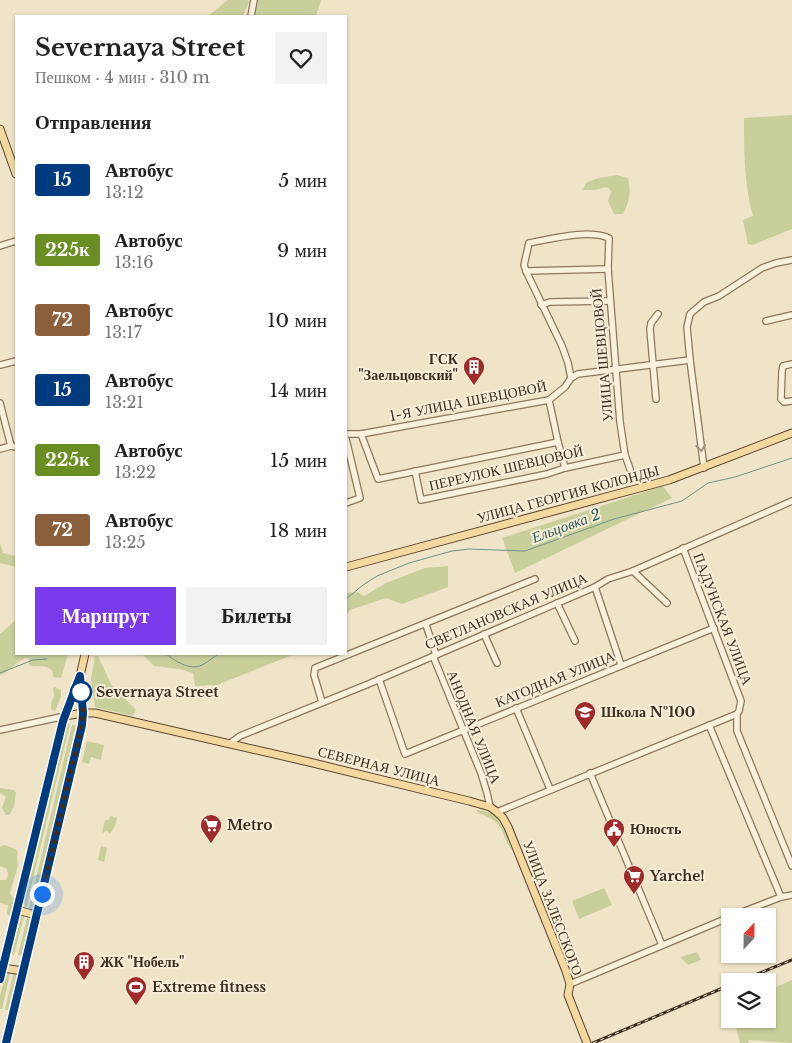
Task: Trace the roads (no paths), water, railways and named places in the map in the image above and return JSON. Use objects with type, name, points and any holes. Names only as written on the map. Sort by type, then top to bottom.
[{"type":"main road","points":[[0,129],[15,171]]},
{"type":"main road","name":"УЛИЦА ГЕОРГИЯ КОЛОНДЫ","points":[[347,567],[642,487],[704,468],[792,433]]},
{"type":"main road","points":[[0,979],[65,716],[80,676],[85,655]]},
{"type":"main road","points":[[6,1043],[80,731],[83,713],[80,676]]},
{"type":"main road","name":"СЕВЕРНАЯ УЛИЦА","points":[[65,716],[95,713],[351,772],[490,807],[497,812]]},
{"type":"main road","name":"УЛИЦА ЗАЛЕССКОГО","points":[[497,812],[508,827],[570,984],[568,995],[587,1043]]},
{"type":"main road","points":[[17,910],[36,915]]},
{"type":"main road","points":[[2,968],[22,971]]},
{"type":"street","points":[[250,15],[254,0]]},
{"type":"street","name":"УЛИЦА ШЕВЦОВОЙ","points":[[526,271],[524,265],[529,243],[580,235],[609,238],[608,269],[616,369],[624,454],[630,468]]},
{"type":"street","points":[[0,246],[15,241]]},
{"type":"street","points":[[704,468],[687,327],[690,314],[704,302],[719,296],[762,268],[792,260]]},
{"type":"street","points":[[608,269],[526,271],[562,346],[571,378],[584,373],[690,360]]},
{"type":"street","points":[[541,305],[550,302],[610,301]]},
{"type":"street","points":[[656,399],[650,329],[651,323],[658,314]]},
{"type":"street","points":[[766,321],[792,315]]},
{"type":"street","points":[[0,365],[15,361]]},
{"type":"street","points":[[792,364],[783,366],[781,399],[784,402],[792,401]]},
{"type":"street","name":"1-Я УЛИЦА ШЕВЦОВОЙ","points":[[347,434],[361,434],[549,400],[565,387],[571,378]]},
{"type":"street","points":[[549,400],[565,468]]},
{"type":"street","points":[[0,403],[14,446],[0,449]]},
{"type":"street","points":[[361,434],[378,479],[558,442]]},
{"type":"street","points":[[347,447],[349,462],[360,498],[347,503]]},
{"type":"street","name":"ПЕРЕУЛОК ШЕВЦОВОЙ","points":[[415,472],[421,500],[547,474],[624,454]]},
{"type":"street","name":"СВЕТЛАНОВСКАЯ УЛИЦА","points":[[229,744],[240,736],[595,587],[608,579],[633,571],[792,501]]},
{"type":"street","name":"ПАДУНСКАЯ УЛИЦА","points":[[683,548],[741,701],[740,711],[737,714],[737,731],[792,866]]},
{"type":"street","points":[[633,571],[667,603]]},
{"type":"street","points":[[322,702],[314,675],[315,668],[426,625],[535,579]]},
{"type":"street","points":[[595,587],[621,665]]},
{"type":"street","points":[[557,603],[575,641]]},
{"type":"street","name":"АНОДНАЯ УЛИЦА","points":[[426,625],[434,655],[483,779],[490,807]]},
{"type":"street","name":"КАТОДНАЯ УЛИЦА","points":[[379,679],[405,754],[714,628]]},
{"type":"street","points":[[484,634],[497,663]]},
{"type":"street","points":[[516,708],[550,789]]},
{"type":"street","points":[[497,812],[737,714]]},
{"type":"street","name":"СЕВЕРНАЯ УЛИЦА","points":[[0,730],[65,716]]},
{"type":"street","points":[[709,725],[781,896]]},
{"type":"street","points":[[590,773],[662,945]]},
{"type":"street","points":[[752,908],[781,896],[792,895]]},
{"type":"street","points":[[570,984],[721,921]]},
{"type":"waterway","name":"Ельцовка 2","points":[[347,598],[377,576],[409,563],[452,551],[469,549],[525,551],[614,519],[682,501],[708,483],[735,477],[792,458]]},
{"type":"waterway","name":"Ельцовка 2","points":[[168,655],[178,662],[193,667],[202,665],[217,655]]},
{"type":"waterway","name":"Ельцовка 2","points":[[0,673],[33,660],[47,659]]},
{"type":"railway","points":[[760,973],[792,960]]},
{"type":"railway","points":[[593,1043],[721,989]]},
{"type":"place","name":"ГСК \"Заельцовский\"","points":[[474,386]]},
{"type":"place","name":"Severnaya Street","points":[[81,692]]},
{"type":"place","name":"Школа №100","points":[[585,731]]},
{"type":"place","name":"Metro","points":[[211,844]]},
{"type":"place","name":"Юность","points":[[614,848]]},
{"type":"place","name":"Yarche!","points":[[634,895]]},
{"type":"place","name":"ЖК \"Нобель\"","points":[[84,981]]},
{"type":"place","name":"Extreme fitness","points":[[136,1006]]}]
